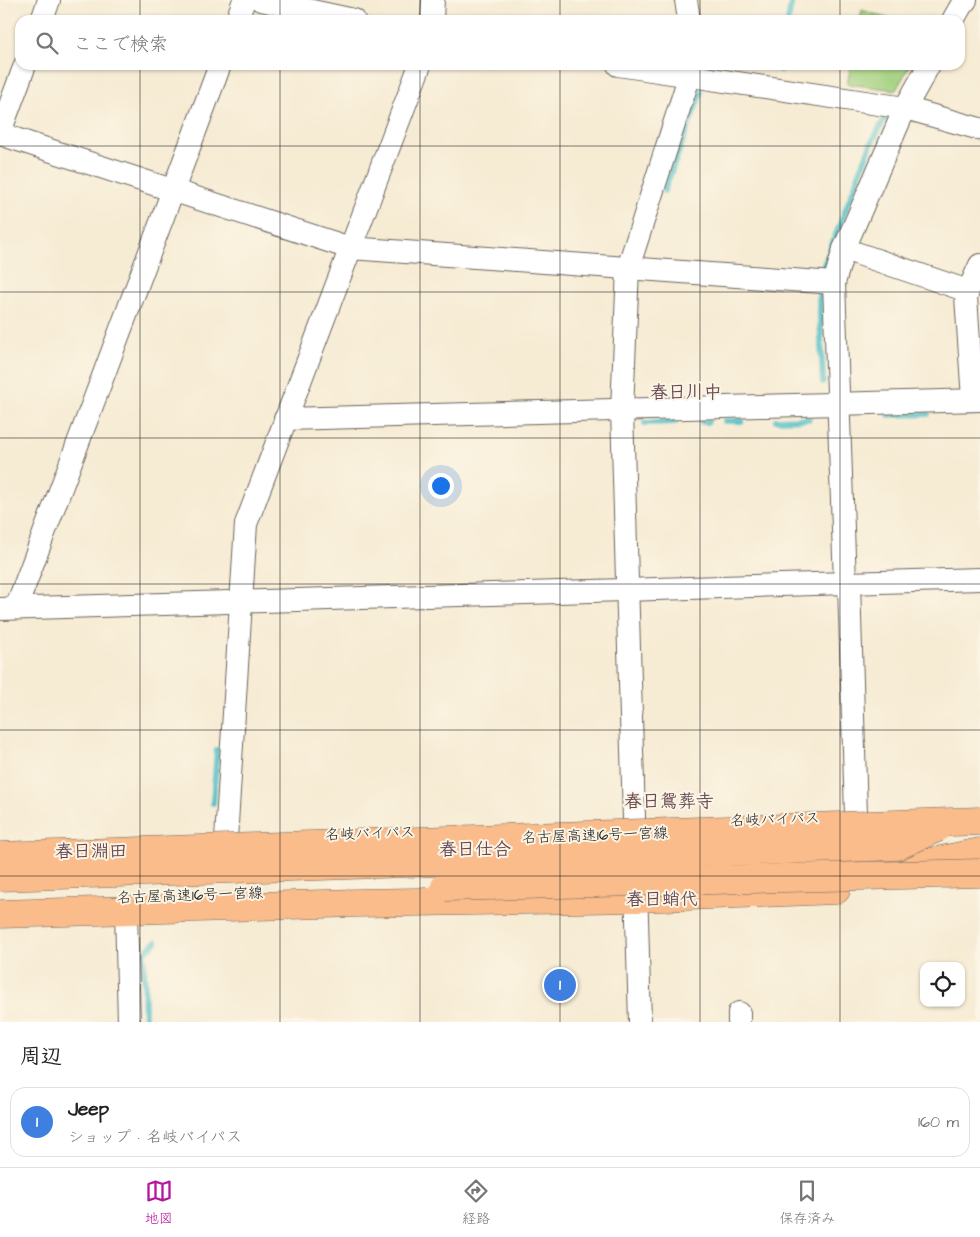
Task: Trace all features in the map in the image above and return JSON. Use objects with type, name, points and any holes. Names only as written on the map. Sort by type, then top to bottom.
[{"type":"highway","name":"名岐バイパス","points":[[0,846],[980,812]]},
{"type":"highway","name":"名古屋高速16号一宮線","points":[[0,856],[980,821]]},
{"type":"highway","points":[[0,877],[897,846],[949,822]]},
{"type":"highway","points":[[0,914],[501,901],[850,879],[980,852]]},
{"type":"highway","name":"名古屋高速16号一宮線","points":[[0,901],[980,873]]},
{"type":"highway","points":[[637,892],[980,884]]},
{"type":"street","points":[[44,15],[49,0]]},
{"type":"street","points":[[239,15],[244,0]]},
{"type":"street","points":[[261,0],[327,7],[344,15]]},
{"type":"street","points":[[432,15],[433,0]]},
{"type":"street","points":[[686,0],[688,15]]},
{"type":"street","points":[[23,70],[0,133],[350,248],[834,283]]},
{"type":"street","points":[[218,70],[173,191],[8,609],[980,579]]},
{"type":"street","points":[[226,839],[246,524],[418,70]]},
{"type":"street","points":[[640,1022],[622,410],[628,268],[691,70],[905,108],[980,129]]},
{"type":"street","points":[[856,816],[834,283],[844,249],[905,108],[926,70]]},
{"type":"street","points":[[844,249],[968,291]]},
{"type":"street","points":[[285,419],[976,400],[966,296],[980,265]]},
{"type":"street","points":[[126,911],[129,1022]]},
{"type":"green space","points":[[862,10],[878,15],[861,15]]},
{"type":"green space","points":[[850,70],[907,70],[896,90],[847,84]]},
{"type":"waterway","points":[[789,15],[792,0]]},
{"type":"waterway","points":[[664,191],[701,92]]},
{"type":"waterway","points":[[823,268],[871,144],[885,118]]},
{"type":"waterway","points":[[819,294],[823,382]]},
{"type":"waterway","points":[[959,413],[980,413]]},
{"type":"waterway","points":[[889,415],[928,414]]},
{"type":"waterway","points":[[776,420],[809,419]]},
{"type":"waterway","points":[[725,421],[742,421]]},
{"type":"waterway","points":[[645,423],[675,422]]},
{"type":"waterway","points":[[702,422],[708,422]]},
{"type":"waterway","points":[[213,803],[217,750]]},
{"type":"waterway","points":[[145,1022],[144,953],[156,942]]},
{"type":"place","name":"Jeep","points":[[560,985]]},
{"type":"district","name":"春日川中","points":[[686,392]]},
{"type":"district","name":"春日鴛葬寺","points":[[669,801]]},
{"type":"district","name":"春日仕合","points":[[475,849]]},
{"type":"district","name":"春日淵田","points":[[91,851]]},
{"type":"district","name":"春日蛸代","points":[[662,899]]}]
